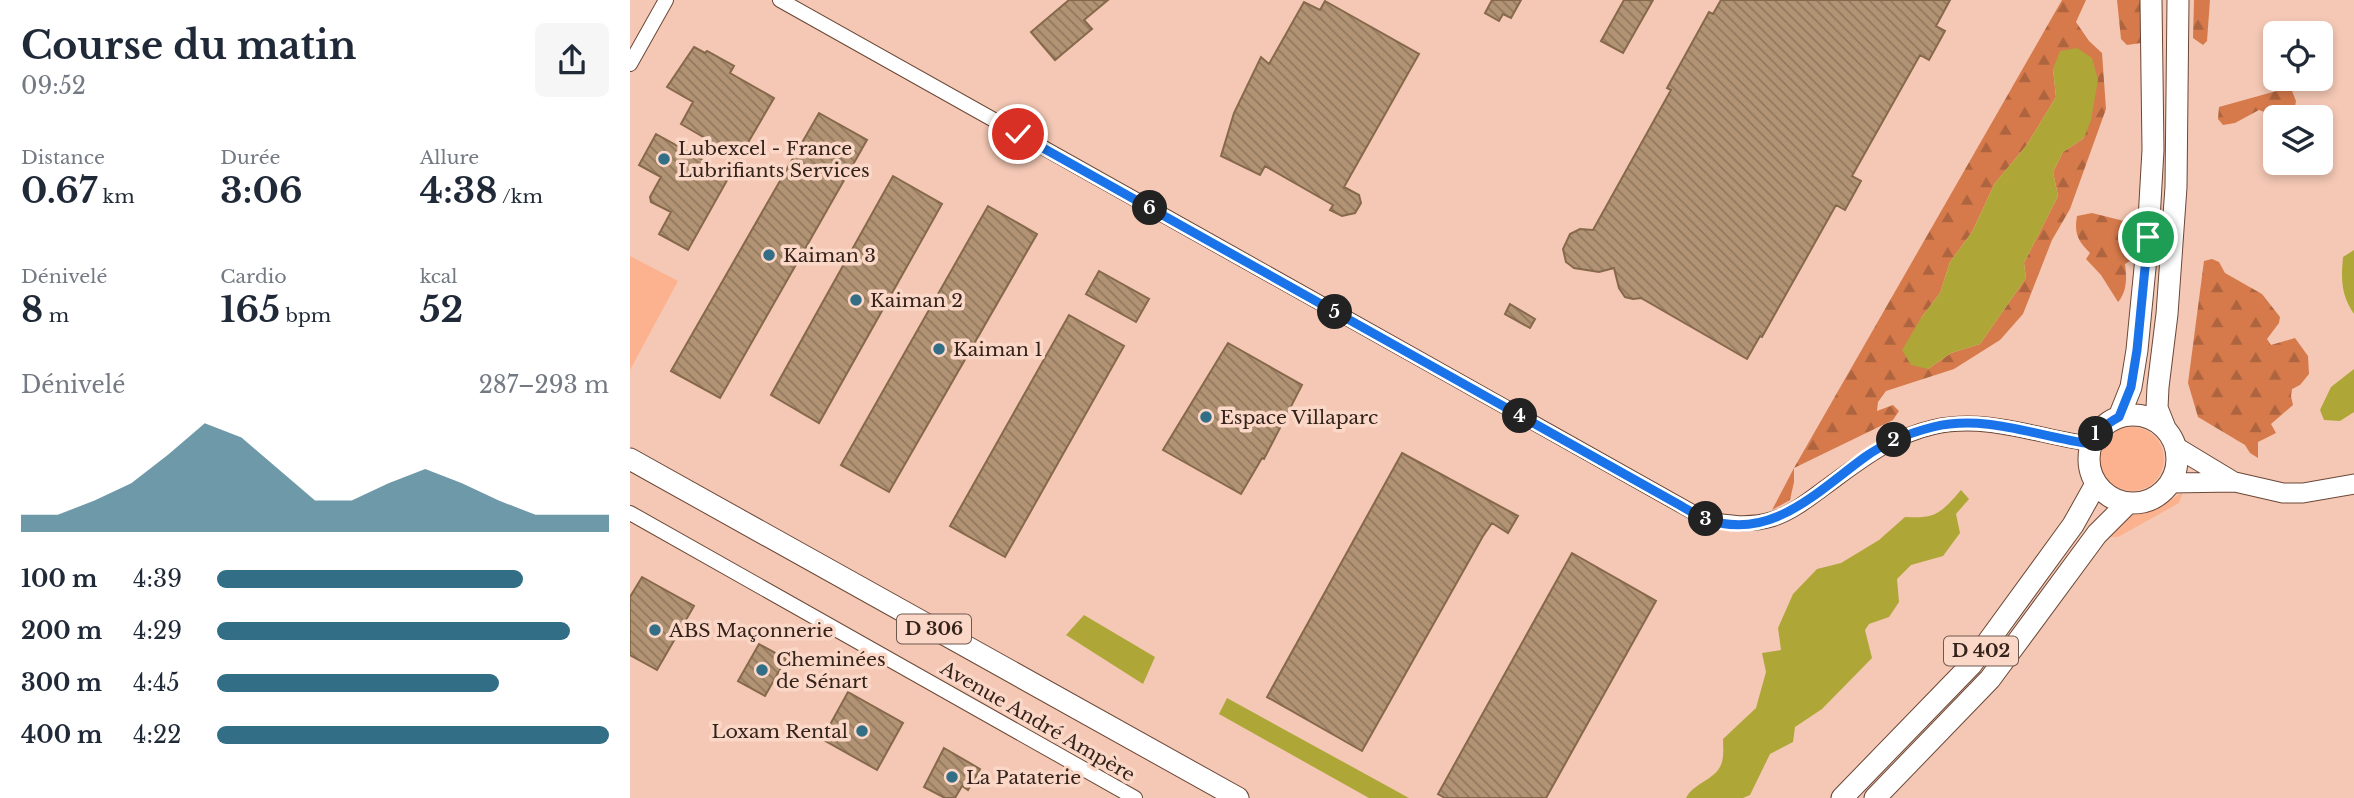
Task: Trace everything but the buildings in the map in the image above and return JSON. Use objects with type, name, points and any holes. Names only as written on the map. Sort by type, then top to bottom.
[{"type":"main road","points":[[2119,417],[2131,387],[2137,350],[2148,237],[2153,150],[2151,0]]},
{"type":"main road","points":[[2165,428],[2151,418],[2135,414],[2107,423],[2091,444],[2089,458],[2096,484],[2110,497],[2128,503],[2144,502],[2159,495],[2170,483],[2177,466],[2176,447],[2157,408],[2176,187],[2178,0]]},
{"type":"main road","name":"D 306","points":[[630,459],[1238,798]]},
{"type":"main road","name":"D 402","points":[[1842,798],[1970,665],[2073,525],[2096,484]]},
{"type":"main road","name":"D 402","points":[[1875,798],[1990,679],[2098,534],[2128,503]]},
{"type":"street","points":[[630,64],[666,0]]},
{"type":"street","points":[[780,0],[1705,519],[1736,524],[1774,519],[1795,510],[1867,456],[1896,438],[1934,426],[1965,422],[2005,426],[2091,444]]},
{"type":"street","points":[[2176,447],[2235,482]]},
{"type":"street","points":[[2170,483],[2235,482],[2283,493],[2303,493],[2354,484]]},
{"type":"street","name":"Avenue André Ampère","points":[[630,513],[1135,798]]},
{"type":"shaded area","points":[[2077,48],[2092,58],[2098,80],[2091,120],[2084,138],[2063,152],[2053,172],[2058,196],[2024,263],[2026,278],[1980,344],[1951,353],[1928,369],[1911,365],[1902,350],[1940,293],[1950,262],[1972,232],[1995,183],[2026,146],[2056,97],[2053,69],[2060,51]]},
{"type":"shaded area","points":[[2354,250],[2354,314],[2344,294],[2342,273],[2343,257]]},
{"type":"shaded area","points":[[630,256],[678,281],[630,370]]},
{"type":"shaded area","points":[[2354,369],[2354,412],[2340,421],[2324,420],[2320,410],[2331,387]]},
{"type":"shaded area","points":[[2132,427],[2144,429],[2155,436],[2162,447],[2162,471],[2155,482],[2144,489],[2132,491],[2120,489],[2109,482],[2102,471],[2100,459],[2102,447],[2109,436],[2120,429]]},
{"type":"shaded area","points":[[1961,490],[1969,499],[1956,514],[1960,533],[1943,556],[1911,565],[1897,579],[1899,602],[1889,617],[1869,624],[1865,630],[1872,658],[1822,709],[1795,727],[1793,742],[1770,754],[1750,795],[1743,798],[1686,798],[1719,768],[1723,756],[1723,739],[1756,708],[1766,672],[1762,653],[1781,650],[1778,628],[1793,594],[1817,569],[1841,563],[1879,540],[1905,517],[1924,517],[1937,513]]},
{"type":"shaded area","points":[[2183,492],[2179,503],[2118,537],[2107,537],[2130,516],[2156,509]]},
{"type":"shaded area","points":[[1084,615],[1155,657],[1143,684],[1066,635]]},
{"type":"shaded area","points":[[1227,698],[1409,798],[1369,798],[1219,714]]},
{"type":"green space","points":[[2062,0],[2086,0],[2076,22],[2089,41],[2102,53],[2106,109],[2070,209],[2052,240],[2023,314],[2000,340],[1954,369],[1886,391],[1878,402],[1877,411],[1893,405],[1899,411],[1893,420],[1794,468]],"holes":[[[2053,69],[2084,138],[2063,152],[2053,172],[2058,196],[2024,263],[2026,278],[1980,344],[1951,353],[1928,369],[1921,318],[1940,293],[1950,262],[1972,232],[1995,183],[2026,146],[2056,97]]]},
{"type":"green space","points":[[2117,0],[2140,0],[2141,43],[2127,45],[2121,39]]},
{"type":"green space","points":[[2194,0],[2210,0],[2207,41],[2203,45],[2193,38]]},
{"type":"green space","points":[[2276,91],[2292,91],[2296,101],[2295,105],[2263,105],[2263,111],[2259,110],[2235,123],[2223,125],[2218,119],[2219,107]]},
{"type":"green space","points":[[2092,213],[2124,221],[2136,237],[2139,249],[2135,258],[2125,264],[2126,284],[2118,302],[2101,275],[2086,259],[2090,253],[2078,237],[2077,216]]},
{"type":"green space","points":[[2212,259],[2219,262],[2225,273],[2262,294],[2280,317],[2279,323],[2267,339],[2271,345],[2295,338],[2308,356],[2309,374],[2300,385],[2292,389],[2293,405],[2271,424],[2276,433],[2258,442],[2258,458],[2250,453],[2245,445],[2198,417],[2188,383],[2204,261]]},
{"type":"green space","points":[[1794,468],[1790,500],[1772,510]]},
{"type":"place","name":"Lubexcel - France Lubrifiants Services","points":[[664,159]]},
{"type":"place","name":"Kaiman 3","points":[[769,255]]},
{"type":"place","name":"Kaiman 2","points":[[856,300]]},
{"type":"place","name":"Kaiman 1","points":[[939,349]]},
{"type":"place","name":"Espace Villaparc","points":[[1206,417]]},
{"type":"place","name":"ABS Maçonnerie","points":[[655,630]]},
{"type":"place","name":"Cheminées de Sénart","points":[[762,670]]},
{"type":"place","name":"Loxam Rental","points":[[862,731]]},
{"type":"place","name":"La Pataterie","points":[[952,777]]},
{"type":"route","points":[[1018,134],[1705,519],[1736,524],[1774,519],[1795,510],[1867,456],[1896,438],[1934,426],[1965,422],[2005,426],[2091,444],[2107,423],[2119,417],[2131,387],[2148,237]]}]
